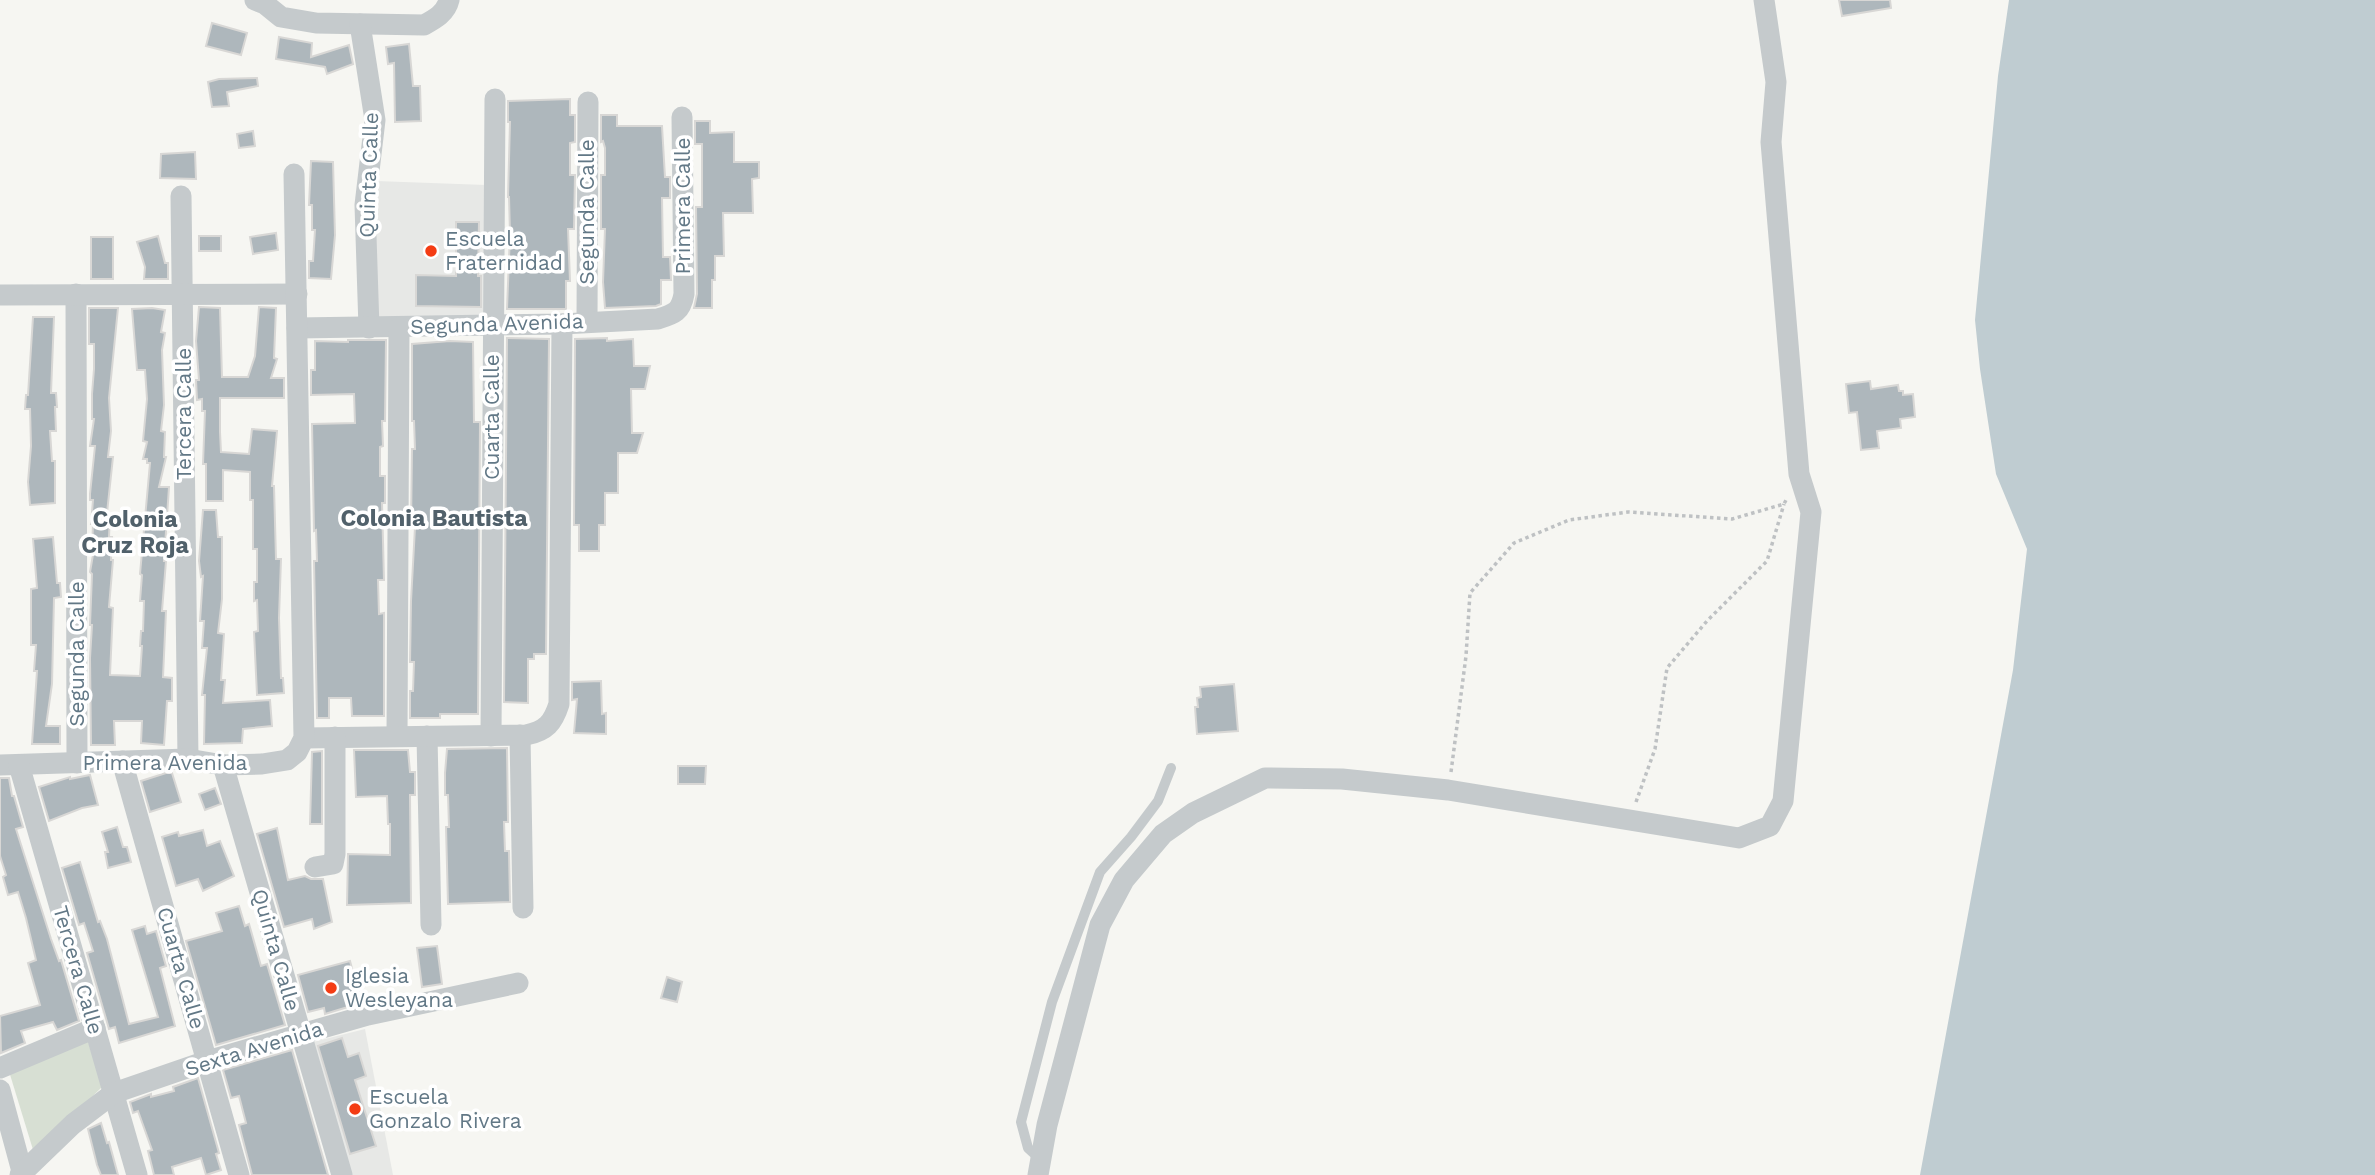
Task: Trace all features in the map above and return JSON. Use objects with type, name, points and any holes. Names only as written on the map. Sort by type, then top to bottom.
[{"type":"street","points":[[262,1],[281,18],[316,23],[424,25],[438,17],[449,0]]},
{"type":"street","points":[[1039,1167],[1100,925],[1124,880],[1163,834],[1193,813],[1265,778],[1342,779],[1448,790],[1739,838],[1770,826],[1783,801],[1811,512],[1799,474],[1771,142],[1776,82],[1764,0]]},
{"type":"street","name":"Quinta Calle","points":[[360,24],[375,120],[365,205],[369,328]]},
{"type":"street","name":"Cuarta Calle","points":[[491,736],[495,99]]},
{"type":"street","name":"Segunda Calle","points":[[587,321],[588,102]]},
{"type":"street","name":"Primera Calle","points":[[682,117],[684,294]]},
{"type":"street","points":[[294,174],[304,738],[520,735],[541,732],[551,724],[559,704],[562,324]]},
{"type":"street","name":"Tercera Calle","points":[[181,196],[188,759]]},
{"type":"street","name":"Segunda Calle","points":[[76,294],[77,763]]},
{"type":"street","points":[[0,295],[297,294]]},
{"type":"street","name":"Segunda Avenida","points":[[298,328],[562,324],[658,319],[672,314],[682,305],[684,294]]},
{"type":"street","points":[[397,736],[399,328]]},
{"type":"street","points":[[520,735],[523,908]]},
{"type":"street","points":[[427,736],[431,925]]},
{"type":"street","points":[[315,867],[333,864],[335,854],[335,737]]},
{"type":"street","name":"Primera Avenida","points":[[10,765],[188,759],[223,765],[262,764],[287,760],[298,752],[304,738]]},
{"type":"street","name":"Cuarta Calle","points":[[122,761],[239,1175]]},
{"type":"street","name":"Tercera Calle","points":[[10,765],[95,1028],[137,1175]]},
{"type":"street","name":"Quinta Calle","points":[[223,765],[342,1175]]},
{"type":"street","name":"Sexta Avenida","points":[[22,1174],[73,1124],[114,1093],[207,1061],[368,1015],[517,983]]},
{"type":"street","points":[[0,1068],[95,1028]]},
{"type":"street","points":[[0,1090],[22,1174]]},
{"type":"lane","points":[[1039,1167],[1028,1148],[1021,1122],[1052,1002],[1100,872],[1158,801],[1171,768]]},
{"type":"path","points":[[1609,817],[1636,802],[1655,749],[1667,668],[1707,621],[1767,561],[1784,504],[1799,474]]},
{"type":"path","points":[[1448,790],[1466,656],[1470,593],[1514,543],[1569,520],[1628,512],[1732,519],[1784,504]]},
{"type":"shaded area","points":[[2009,0],[2375,0],[2375,1175],[1920,1175],[2013,670],[2027,549],[1996,474],[1975,320],[1998,76]]},
{"type":"shaded area","name":"Escuela Fraternidad","points":[[376,181],[486,185],[485,317],[376,319]]},
{"type":"shaded area","name":"Escuela Gonzalo Rivera","points":[[365,1029],[393,1175],[350,1175],[309,1043]]},
{"type":"shaded area","points":[[87,1038],[102,1087],[34,1153],[8,1068]]},
{"type":"building","points":[[1839,0],[1890,0],[1891,8],[1842,16]]},
{"type":"building","points":[[212,23],[247,33],[241,55],[206,46]]},
{"type":"building","points":[[279,37],[312,43],[311,57],[349,45],[353,64],[327,74],[325,67],[276,59]]},
{"type":"building","points":[[409,44],[413,86],[420,86],[421,121],[395,122],[394,63],[388,64],[386,47]]},
{"type":"building","points":[[257,78],[258,86],[227,92],[229,106],[212,107],[208,82]]},
{"type":"building","points":[[570,99],[570,115],[575,115],[575,142],[570,143],[570,175],[575,175],[574,229],[568,229],[570,281],[566,281],[566,309],[507,309],[510,234],[508,101]]},
{"type":"building","points":[[601,115],[617,115],[617,126],[662,126],[665,177],[670,177],[670,198],[662,198],[663,257],[670,257],[671,280],[661,280],[661,304],[656,306],[605,308],[605,229],[601,229],[601,175],[605,175],[605,148],[603,141],[601,142]]},
{"type":"building","points":[[695,121],[710,121],[710,133],[734,132],[734,162],[759,162],[759,178],[752,179],[753,213],[723,213],[724,256],[715,256],[712,308],[694,308],[697,294],[696,207],[702,207],[702,144],[695,144]]},
{"type":"building","points":[[253,131],[255,146],[239,148],[237,134]]},
{"type":"building","points":[[195,152],[196,179],[160,178],[161,154]]},
{"type":"building","points":[[311,161],[333,162],[335,235],[331,279],[309,278],[309,261],[313,261],[315,230],[312,230],[312,205],[309,205]]},
{"type":"building","points":[[456,222],[479,222],[478,276],[481,276],[481,307],[416,306],[416,275],[456,276]]},
{"type":"building","points":[[276,233],[278,250],[253,254],[250,237]]},
{"type":"building","points":[[158,236],[165,263],[168,263],[168,279],[144,279],[145,267],[137,242]]},
{"type":"building","points":[[199,236],[221,236],[221,251],[199,251]]},
{"type":"building","points":[[91,237],[113,237],[113,279],[91,279]]},
{"type":"building","points":[[199,307],[220,308],[222,377],[248,377],[255,356],[259,307],[276,308],[274,358],[277,359],[271,378],[284,378],[284,398],[220,398],[220,432],[221,452],[249,454],[252,429],[277,431],[272,486],[276,559],[281,559],[279,618],[284,693],[257,695],[254,632],[258,631],[254,582],[257,582],[257,549],[253,549],[250,472],[223,470],[223,501],[206,501],[206,464],[203,464],[205,411],[202,411],[202,399],[197,400],[196,380],[199,380],[196,341]]},
{"type":"building","points":[[89,308],[118,308],[109,398],[111,431],[108,457],[113,457],[107,513],[110,514],[109,537],[112,537],[113,560],[109,607],[113,608],[110,675],[140,676],[144,601],[140,601],[140,574],[150,463],[143,459],[147,442],[143,441],[147,399],[145,370],[137,370],[132,309],[165,310],[161,332],[165,333],[162,350],[164,405],[161,431],[165,432],[166,457],[159,487],[169,487],[162,611],[166,611],[163,677],[172,678],[172,701],[167,701],[164,745],[141,743],[142,721],[114,721],[115,745],[91,745],[90,572],[94,549],[91,524],[93,500],[90,500],[90,494],[95,446],[90,446],[94,419],[94,344],[89,344]]},
{"type":"building","points":[[33,317],[54,317],[51,393],[56,393],[57,407],[56,431],[50,431],[52,461],[55,461],[55,503],[30,505],[30,409],[25,409]]},
{"type":"building","points":[[507,338],[549,339],[546,654],[534,654],[534,659],[528,659],[528,703],[504,702]]},
{"type":"building","points":[[607,338],[607,341],[633,339],[634,366],[650,366],[645,389],[631,389],[632,433],[643,433],[637,453],[618,453],[618,493],[605,493],[605,525],[599,525],[599,551],[579,551],[579,525],[574,525],[575,339]]},
{"type":"building","points":[[386,340],[385,421],[382,421],[383,446],[380,447],[380,476],[385,476],[385,503],[382,503],[384,580],[378,580],[379,614],[384,613],[384,716],[352,716],[351,698],[329,698],[329,718],[317,718],[314,561],[317,561],[312,424],[355,423],[354,394],[311,395],[311,370],[315,370],[315,341]]},
{"type":"building","points":[[473,342],[474,422],[480,422],[478,714],[440,714],[440,718],[410,718],[414,662],[410,662],[415,527],[411,527],[412,449],[415,449],[412,421],[412,344]]},
{"type":"building","points":[[1870,381],[1871,389],[1898,385],[1903,395],[1913,394],[1915,417],[1900,419],[1901,428],[1877,431],[1879,448],[1861,450],[1857,412],[1849,413],[1846,384]]},
{"type":"building","points":[[203,510],[216,510],[218,537],[222,537],[222,599],[218,633],[224,634],[221,680],[225,680],[223,703],[270,700],[272,726],[243,729],[242,743],[204,744],[205,695],[202,695],[207,648],[202,648],[204,621],[200,621],[203,576],[201,577],[199,561]]},
{"type":"building","points":[[53,537],[57,583],[60,583],[61,597],[54,598],[52,684],[46,726],[60,726],[60,744],[32,744],[37,671],[34,671],[36,645],[31,645],[31,589],[37,588],[33,539]]},
{"type":"building","points":[[601,681],[602,714],[606,713],[606,734],[574,733],[577,699],[572,700],[572,682]]},
{"type":"building","points":[[1234,684],[1238,731],[1197,734],[1195,707],[1198,707],[1197,698],[1201,697],[1200,687]]},
{"type":"building","points":[[507,748],[508,822],[504,822],[505,851],[509,851],[510,902],[448,904],[446,827],[449,827],[448,795],[445,795],[447,749]]},
{"type":"building","points":[[354,750],[408,750],[410,772],[415,772],[415,795],[410,795],[411,903],[347,905],[348,854],[390,855],[387,796],[356,797]]},
{"type":"building","points":[[322,751],[322,824],[310,824],[312,752]]},
{"type":"building","points":[[678,766],[706,766],[705,784],[678,784]]},
{"type":"building","points":[[172,773],[181,802],[150,812],[141,781]]},
{"type":"building","points":[[90,775],[98,805],[82,808],[49,821],[39,787],[70,777]]},
{"type":"building","points":[[0,778],[9,778],[23,827],[16,829],[79,1021],[57,1030],[53,1022],[21,1031],[25,1043],[1,1053],[0,1016],[40,1005],[28,963],[36,960],[26,918],[18,892],[8,895],[3,877],[6,875],[0,856]]},
{"type":"building","points":[[215,788],[221,804],[205,810],[199,794]]},
{"type":"building","points":[[117,827],[131,862],[108,868],[105,852],[108,852],[102,832]]},
{"type":"building","points":[[277,828],[288,880],[305,876],[323,879],[332,922],[314,929],[312,919],[284,927],[257,834]]},
{"type":"building","points":[[203,830],[207,846],[220,841],[234,876],[203,891],[198,879],[176,886],[162,837],[178,832],[179,836]]},
{"type":"building","points":[[80,862],[98,922],[100,921],[107,939],[129,1024],[158,1017],[132,930],[145,926],[147,934],[156,931],[166,966],[160,968],[175,1026],[119,1043],[115,1027],[109,1029],[87,953],[93,951],[84,923],[79,925],[62,868]]},
{"type":"building","points":[[239,906],[245,926],[249,924],[261,966],[267,964],[285,1025],[216,1045],[186,941],[222,931],[216,913]]},
{"type":"building","points":[[437,946],[442,984],[422,987],[417,948]]},
{"type":"building","points":[[350,961],[360,999],[350,1002],[351,1006],[325,1014],[324,1008],[308,1012],[298,975]]},
{"type":"building","points":[[667,977],[682,982],[677,1002],[661,998]]},
{"type":"building","points":[[342,1038],[348,1057],[359,1053],[366,1076],[355,1080],[376,1146],[350,1154],[318,1046]]},
{"type":"building","points":[[292,1050],[328,1175],[252,1175],[239,1125],[246,1123],[239,1096],[231,1098],[223,1070]]},
{"type":"building","points":[[198,1078],[219,1153],[216,1154],[221,1170],[206,1175],[201,1158],[172,1167],[174,1175],[154,1175],[148,1151],[152,1150],[138,1111],[133,1113],[130,1102],[151,1094],[151,1097],[174,1091],[173,1087]]},
{"type":"building","points":[[101,1123],[118,1175],[101,1175],[97,1165],[88,1129]]},
{"type":"place","name":"Escuela Fraternidad","points":[[431,251]]},
{"type":"place","name":"Iglesia Wesleyana","points":[[331,988]]},
{"type":"place","name":"Escuela Gonzalo Rivera","points":[[355,1109]]},
{"type":"district","name":"Colonia Bautista","points":[[434,518]]},
{"type":"district","name":"Colonia Cruz Roja","points":[[135,532]]}]
